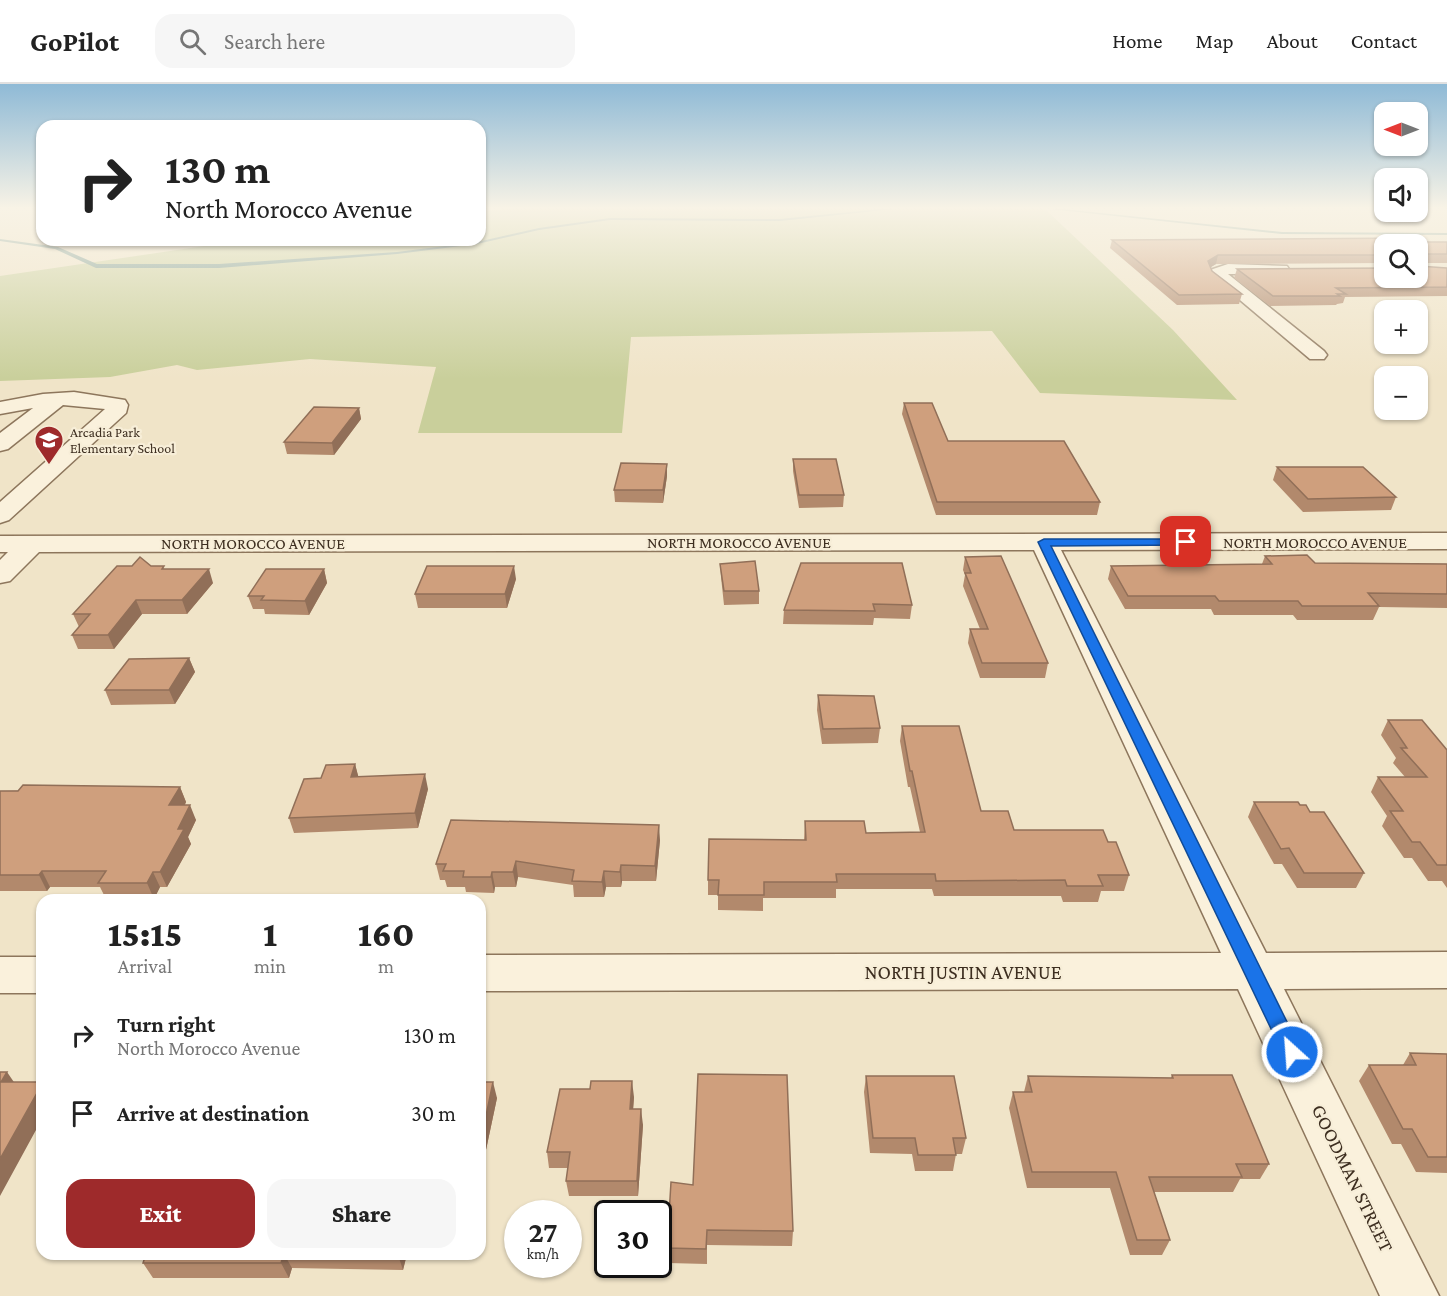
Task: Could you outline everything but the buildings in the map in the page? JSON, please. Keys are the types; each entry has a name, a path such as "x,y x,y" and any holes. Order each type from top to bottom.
{"street":[{"path":"1295,270 1216,271 1218,276 1317,356"},
{"path":"0,408 25,401 103,401 117,405 115,412 0,515"},
{"path":"0,444 55,401"},
{"name":"NORTH MOROCCO AVENUE","path":"0,544 1447,541"},
{"name":"GOODMAN STREET","path":"1044,542 1410,1296"},
{"path":"0,575 32,544"},
{"name":"NORTH JUSTIN AVENUE","path":"486,973 1447,970"},
{"path":"0,975 36,975"}],"green space":[{"path":"71,266 1105,266 1173,330 1237,400 1040,393 992,331 631,337 622,433 418,433 436,367 310,359 197,370 177,365 110,377 0,381 0,276"}],"waterway":[{"path":"95,266 225,266"}],"place":[{"name":"Arcadia Park Elementary School","path":"49,466"}],"route":[{"path":"1186,542 1044,542 1292,1052"}]}
